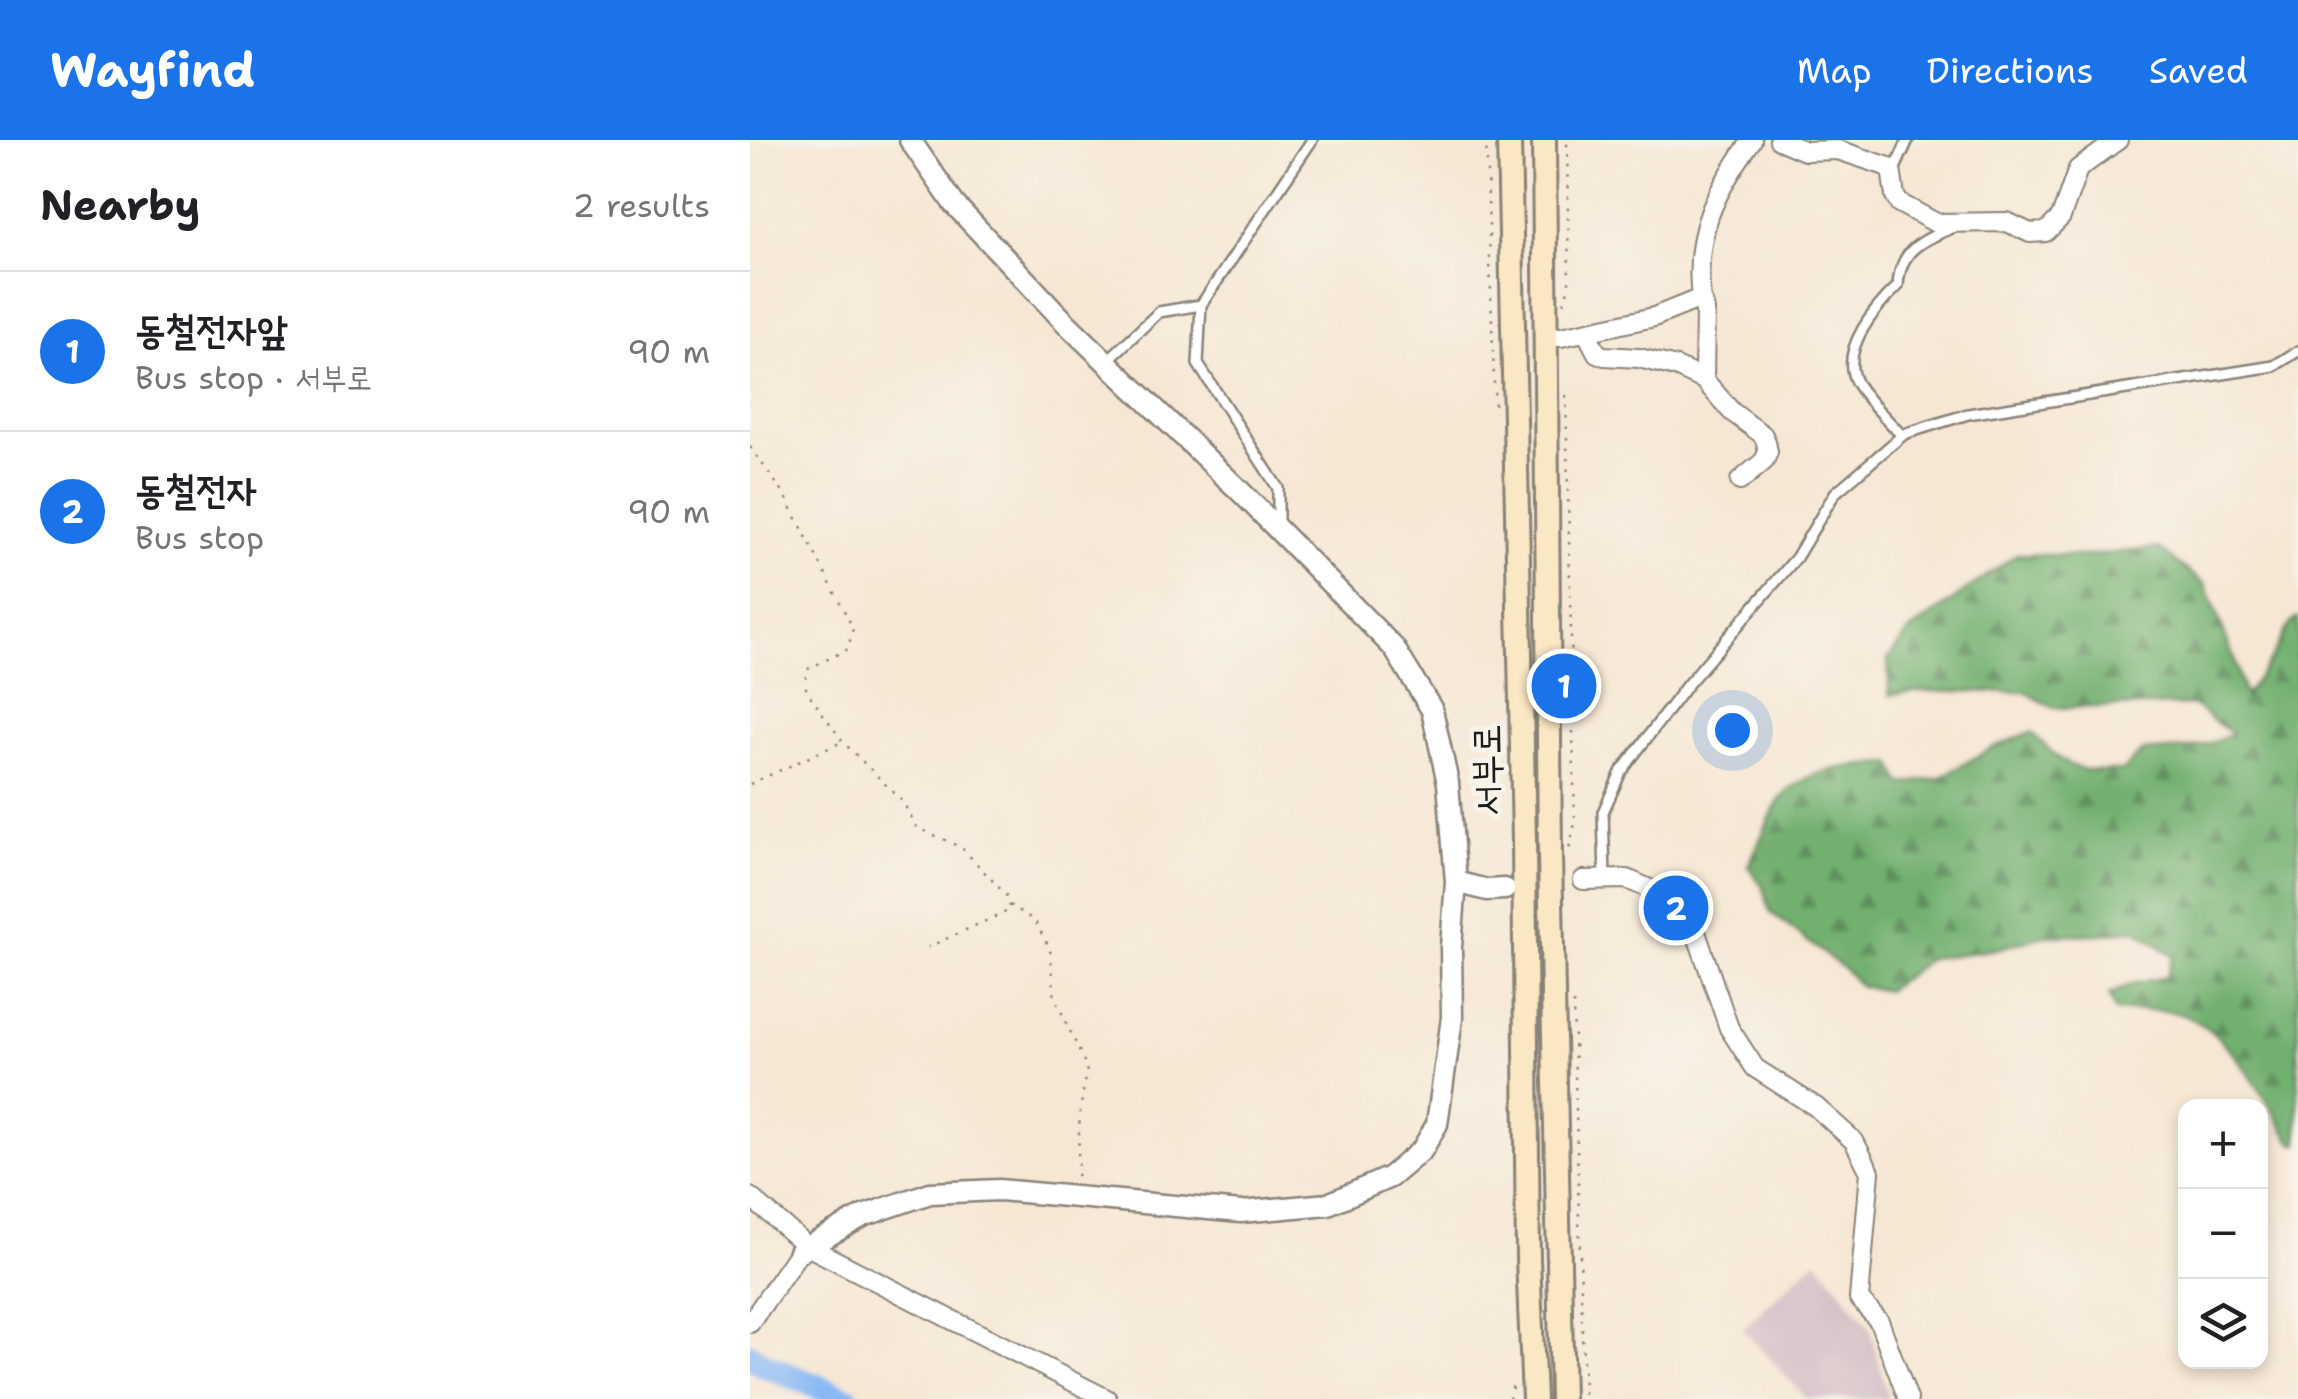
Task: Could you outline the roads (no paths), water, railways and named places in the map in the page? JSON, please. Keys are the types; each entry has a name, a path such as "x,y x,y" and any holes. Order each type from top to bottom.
{"main road":[{"name":"서부로","path":"1509,140 1524,841 1528,1259 1534,1399"},
{"name":"서부로","path":"1544,140 1554,337 1550,875 1562,1399"}],"street":[{"path":"750,1323 803,1249 862,1216 930,1193 999,1190 1241,1212 1328,1204 1390,1177 1422,1150 1437,1124 1452,1018 1456,882 1448,783 1432,710 1394,648 1065,322 954,204 910,140"},
{"path":"1704,380 1706,310 1700,298 1696,262 1722,181 1752,140"},
{"path":"1778,140 1805,152 1838,150 1886,166 1893,174 1899,203 1936,222 2007,222 2030,233 2046,232 2061,217 2078,169 2118,140"},
{"path":"1554,337 1654,318 1700,298"},
{"path":"1586,332 1597,353 1604,356 1639,358 1704,380 1732,412 1763,435 1768,452 1764,462 1740,481"},
{"path":"1583,880 1627,879 1678,902 1692,921 1729,1028 1755,1068 1816,1107 1854,1141 1870,1172 1859,1299 1879,1321 1908,1399"},
{"path":"1456,882 1488,890 1505,889"},
{"path":"750,1197 803,1249 1106,1399"}],"lane":[{"path":"1278,531 1278,488 1198,364 1201,305 1312,140"},
{"path":"1893,174 1908,140"},
{"path":"1902,436 1856,381 1855,348 1864,327 1898,286 1899,264 1910,250 1965,223"},
{"path":"1108,361 1159,312 1201,305"},
{"path":"1604,877 1603,812 1621,772 1688,685 1796,558 1836,493 1902,436 1968,414 2274,366 2298,351"}],"waterway":[{"path":"750,1355 762,1364 848,1399"}],"place":[{"name":"동철전자앞","path":"1564,686"},
{"name":"동철전자","path":"1676,908"}]}
